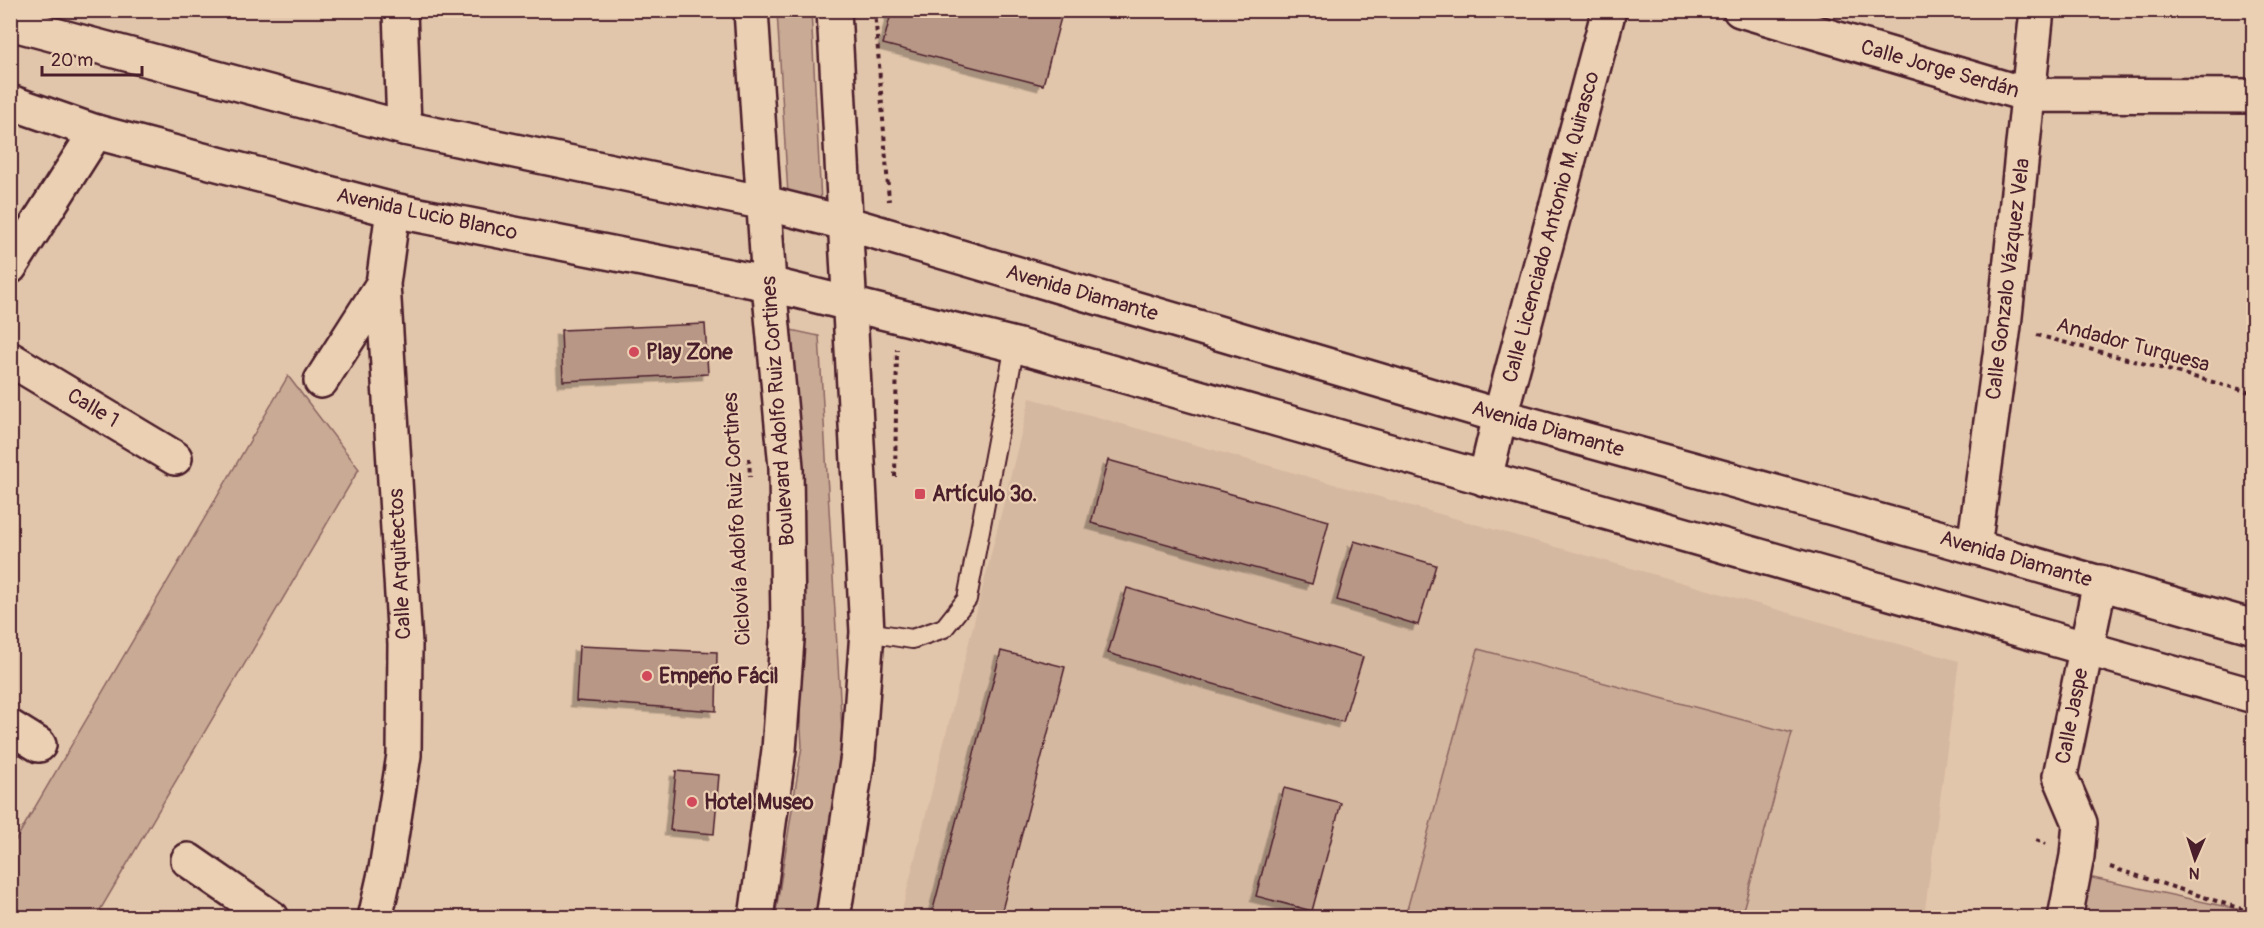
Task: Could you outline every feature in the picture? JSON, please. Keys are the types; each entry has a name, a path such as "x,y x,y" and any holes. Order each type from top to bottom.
{"main road":[{"path":"400,10 404,128"},
{"name":"Boulevard Adolfo Ruiz Cortines","path":"751,10 769,284 786,467 788,626 779,750 756,918"},
{"path":"833,918 858,755 867,632 834,10"},
{"name":"Calle Licenciado Antonio M. Quirasco","path":"1485,479 1609,10"},
{"name":"Calle Jorge Serdán","path":"1740,10 2028,95 2253,96"},
{"name":"Calle Gonzalo Vázquez Vela","path":"1974,547 2004,326 2037,10"},
{"path":"17,20 404,128 765,203 845,223"},
{"name":"Avenida Lucio Blanco","path":"10,102 96,132 393,210 769,284 849,304"},
{"path":"10,267 96,132"},
{"name":"Calle Arquitectos","path":"375,918 388,858 404,744 405,644 383,284 393,210"},
{"name":"Avenida Diamante","path":"845,223 1500,416 2100,582 2253,627"},
{"path":"321,381 383,284"},
{"path":"849,304 1015,345 2253,696"},
{"name":"Calle 1","path":"10,359 175,458"},
{"name":"Calle Jaspe","path":"2065,918 2077,856 2080,823 2060,776 2100,582"},
{"path":"10,727 39,745"},
{"path":"188,860 272,918"}],"lane":[{"path":"867,632 912,639 944,628 968,599 1015,345"}],"path":[{"name":"Andador Turquesa","path":"2004,326 2253,393"},
{"name":"Ciclovía Adolfo Ruiz Cortines","path":"748,454 750,477"},
{"path":"2036,840 2077,856 2253,913"},
{"path":"2236,918 2237,909"}],"shaded area":[{"path":"777,11 811,11 821,202 788,195"},
{"path":"777,327 819,336 843,750 817,917 775,918 802,746"},
{"path":"288,376 359,469 96,917 11,917 11,848"},
{"path":"1030,398 1959,661 1924,917 900,918"},
{"path":"1478,649 1792,733 1741,917 1405,917"},
{"path":"2088,877 2237,909 2236,917 2079,918"}],"building":[{"path":"892,10 1063,10 1043,85 883,44"},
{"name":"Play Zone","path":"705,324 708,374 563,381 561,330"},
{"path":"1108,460 1329,521 1312,584 1091,523"},
{"path":"1354,541 1436,565 1418,625 1337,600"},
{"path":"1127,588 1363,657 1343,722 1108,653"},
{"name":"Empeño Fácil","path":"579,646 717,652 716,711 576,701"},
{"path":"1001,651 1065,667 1000,918 934,918 931,917"},
{"path":"676,771 719,775 714,834 670,830"},
{"path":"1284,788 1341,803 1312,911 1256,896"}],"place":[{"name":"Play Zone","path":"634,352"},
{"name":"Artículo 3o.","path":"920,494"},
{"name":"Empeño Fácil","path":"647,676"},
{"name":"Hotel Museo","path":"692,802"}]}
